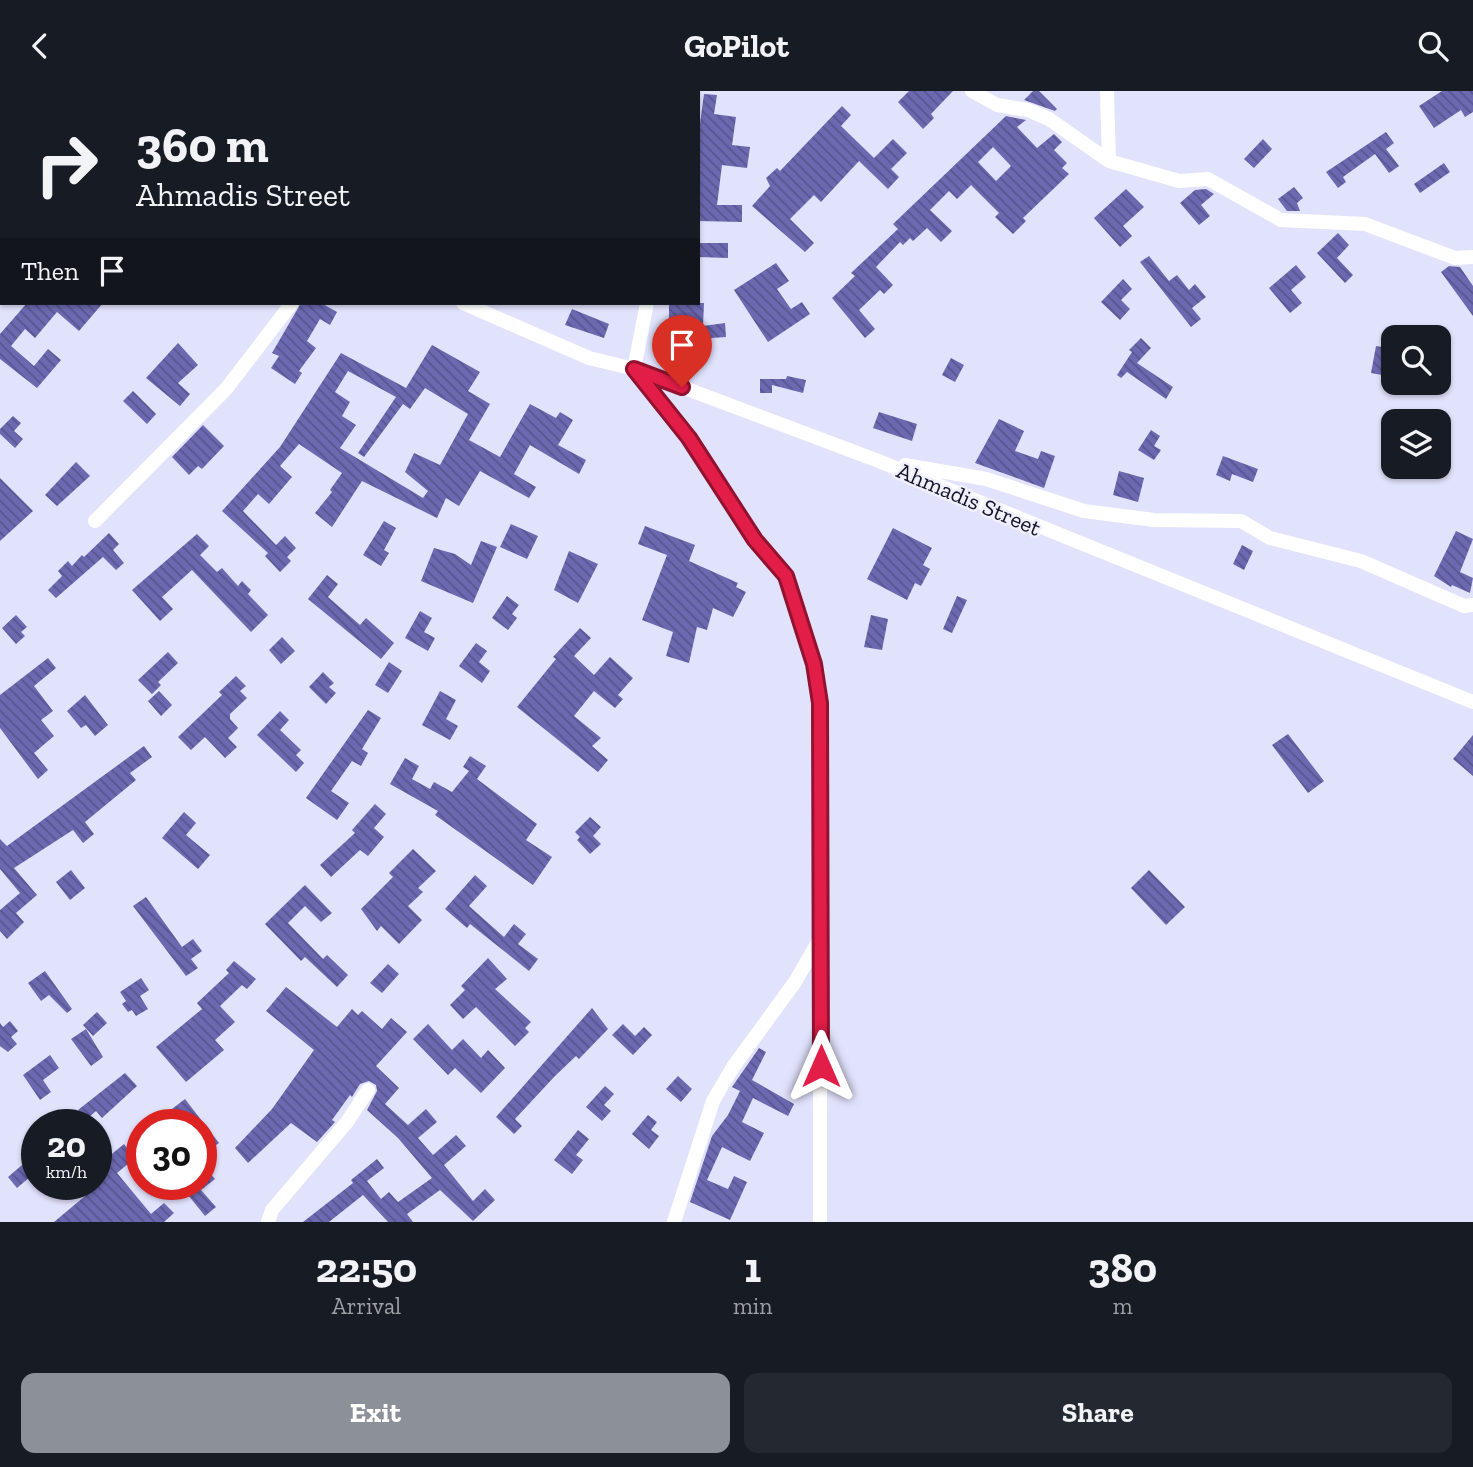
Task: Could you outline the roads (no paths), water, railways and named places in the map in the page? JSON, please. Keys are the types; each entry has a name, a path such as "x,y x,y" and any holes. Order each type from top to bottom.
{"street":[{"path":"972,91 997,105 1028,110 1049,119 1109,161 1179,181 1209,179 1281,221 1364,224 1455,258 1473,257"},
{"path":"1107,91 1109,161"},
{"path":"95,521 226,389 290,305"},
{"name":"Ahmadis Street","path":"468,305 589,358 634,369 876,460 1473,702"},
{"path":"647,305 634,369 689,438 755,540 786,576 814,664 820,703 820,1222"},
{"path":"876,460 986,479 1084,511 1154,520 1241,521 1270,538 1361,561 1464,606 1473,605"},
{"path":"674,1222 713,1101 733,1067 795,982 821,936"},
{"path":"268,1222 272,1210 347,1122 368,1090"}]}
